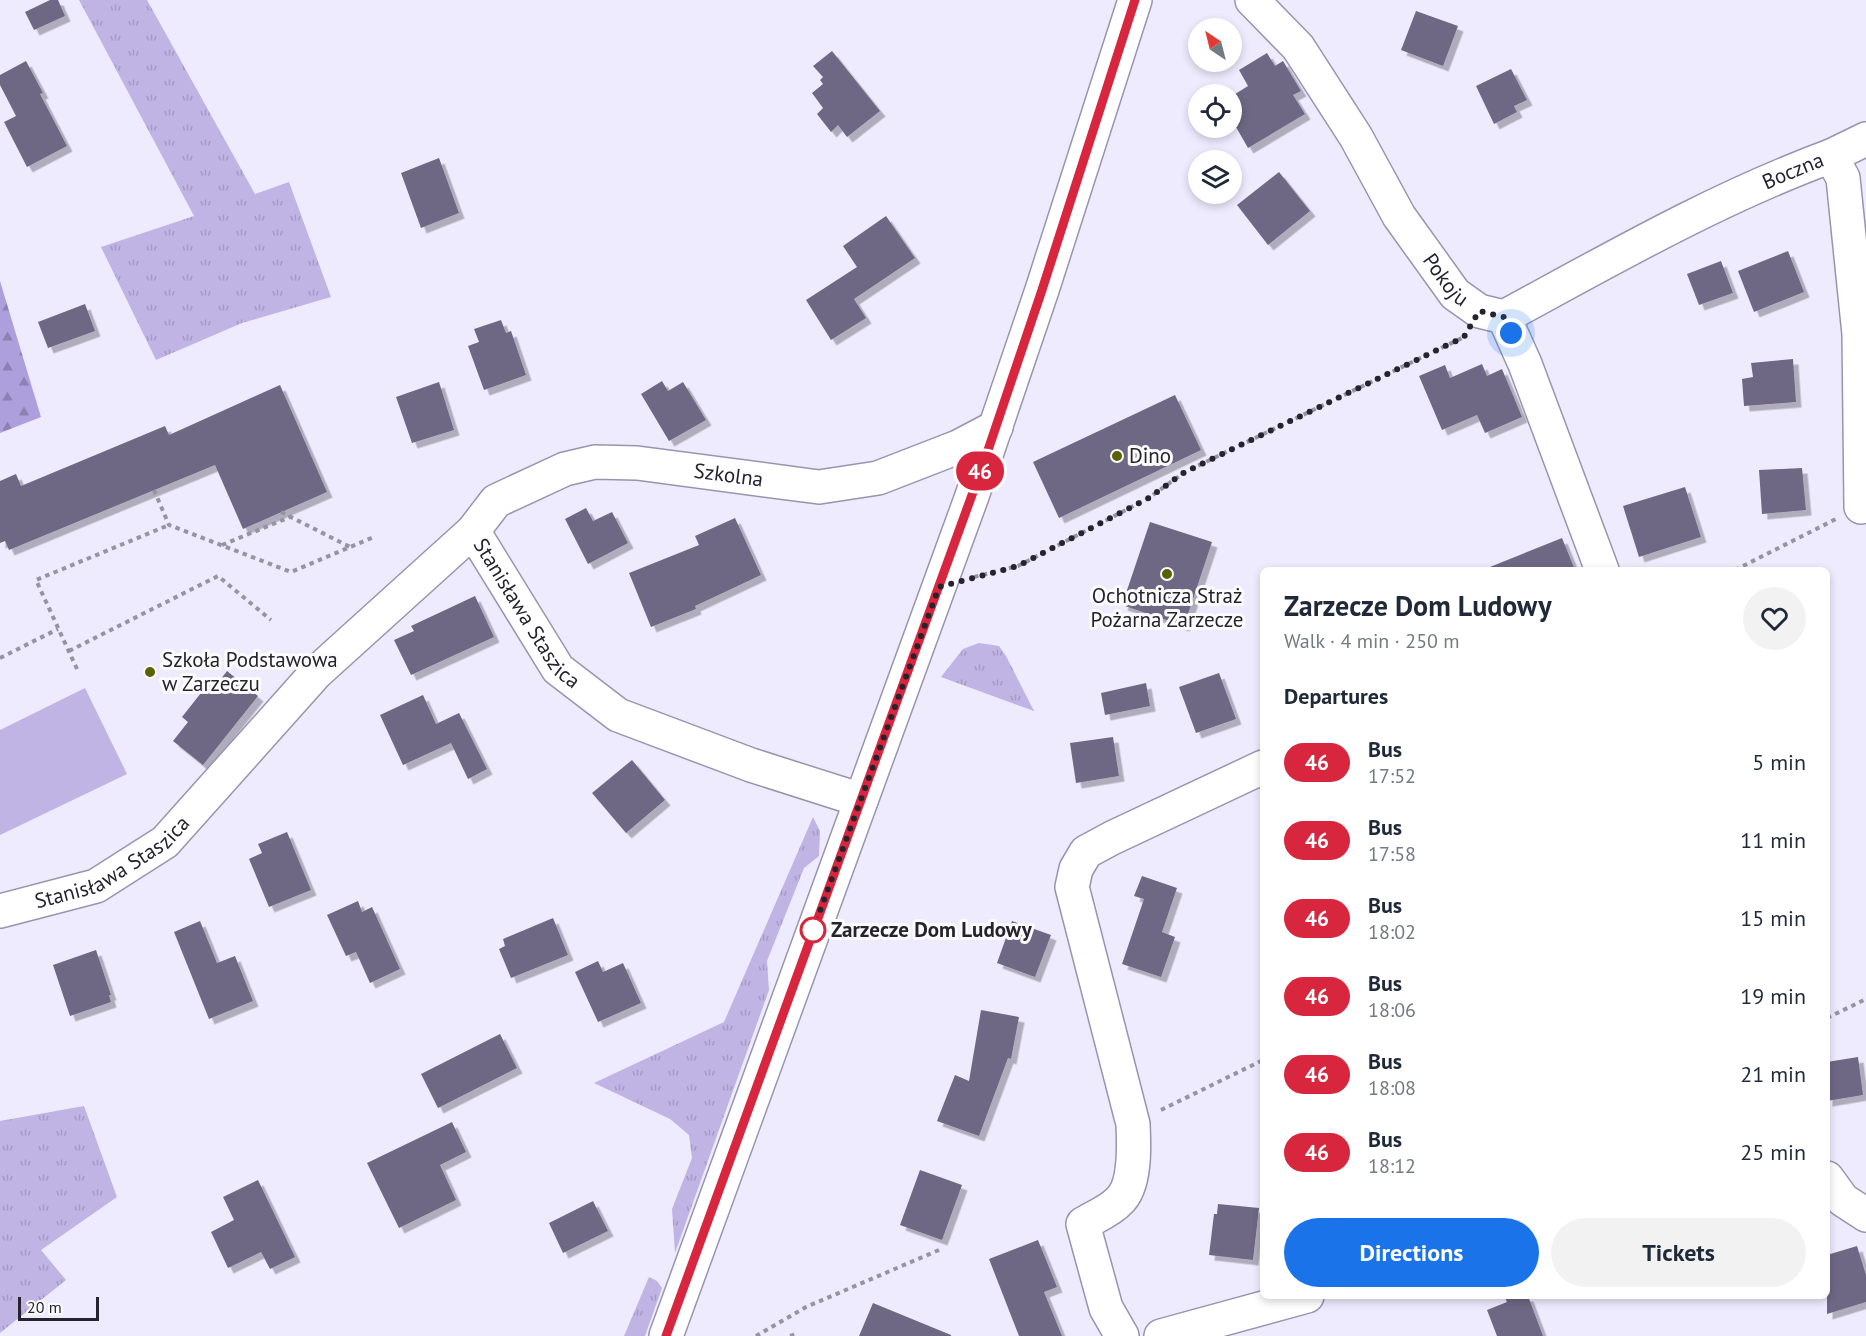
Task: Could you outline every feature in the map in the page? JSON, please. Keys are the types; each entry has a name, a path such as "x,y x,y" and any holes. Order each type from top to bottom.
{"street":[{"path":"666,1336 996,427 1135,0"},
{"name":"Pokoju","path":"1252,0 1298,47 1356,137 1399,216 1455,294 1492,314"},
{"path":"1831,156 1866,139"},
{"name":"Boczna","path":"1492,314 1780,174 1831,156 1843,178 1859,334 1861,507"},
{"path":"1492,314 1529,375 1601,567"},
{"name":"Szkolna","path":"473,531 496,501 565,469 595,462 637,463 819,487 878,478 958,447 996,427"},
{"name":"Stanisława Staszica","path":"0,911 96,886 165,842 316,673 473,531 558,669 618,715 751,765 861,800"},
{"path":"1122,1336 1106,1308 1083,1224 1119,1202 1127,1190 1134,1153 1133,1124 1072,887 1076,869 1086,852 1260,768"},
{"path":"1161,1336 1296,1299"}],"path":[{"path":"939,587 1018,566 1147,499 1185,472 1464,337 1492,314"},
{"path":"154,490 169,525"},
{"path":"1741,567 1861,507"},
{"path":"281,512 350,547"},
{"path":"222,545 290,517"},
{"path":"76,669 36,580 169,525 291,572 374,537"},
{"path":"69,651 218,576 271,620"},
{"path":"0,658 58,629"},
{"path":"1830,1017 1866,999"},
{"path":"1133,1124 1260,1061"},
{"path":"756,1336 806,1307 939,1250"},
{"path":"790,1336 797,1334"}],"green space":[{"path":"79,0 147,0 255,194 289,182 331,297 242,323 156,360 101,247 194,216"},
{"path":"0,281 41,417 0,433"},
{"path":"979,643 999,646 1034,711 941,677 963,649"},
{"path":"85,688 127,774 0,835 0,730"},
{"path":"813,817 820,831 819,856 804,868 767,961 769,990 675,1253 672,1209 692,1158 689,1135 670,1119 594,1083 724,1022"},
{"path":"84,1106 117,1197 41,1250 66,1280 0,1333 0,1121"},
{"path":"649,1277 657,1281 662,1288 645,1336 624,1336"}],"building":[{"path":"50,0 58,0 65,16 34,30 25,12"},
{"path":"1416,11 1458,26 1443,66 1401,50"},
{"path":"832,51 880,111 847,137 838,125 831,132 817,114 823,108 812,93 823,84 820,80 823,77 813,66"},
{"path":"1267,53 1275,66 1283,61 1301,91 1293,95 1305,114 1248,148 1242,138 1242,90 1248,86 1240,72 1242,68"},
{"path":"26,61 67,146 27,167 4,122 16,116 0,85 0,75"},
{"path":"1511,69 1527,100 1514,106 1517,112 1494,124 1476,86"},
{"path":"439,158 459,213 421,228 401,173"},
{"path":"1279,172 1310,211 1268,245 1237,205 1242,204 1242,201"},
{"path":"886,216 915,258 854,299 866,318 831,340 806,300 857,267 843,246"},
{"path":"1788,251 1804,292 1754,312 1738,271"},
{"path":"1721,261 1733,293 1699,305 1687,274"},
{"path":"85,304 95,331 48,348 38,322"},
{"path":"501,320 506,333 511,331 526,375 484,390 468,346 479,342 474,329"},
{"path":"1793,359 1796,402 1744,406 1742,379 1753,377 1751,363"},
{"path":"1482,364 1487,376 1502,369 1522,417 1485,433 1477,415 1442,430 1419,376 1445,365 1450,378"},
{"path":"662,381 668,391 683,382 706,420 669,441 641,394"},
{"path":"439,382 454,430 412,443 396,397"},
{"path":"280,385 327,492 243,529 215,465 9,550 5,541 0,543 0,481 16,474 21,486 165,426 169,435"},
{"name":"Dino","path":"1175,395 1201,450 1059,518 1033,462"},
{"path":"1802,468 1806,510 1762,514 1759,470"},
{"path":"1685,487 1701,537 1639,557 1623,506"},
{"path":"586,508 593,521 612,512 628,543 588,564 565,519"},
{"path":"735,518 761,575 695,606 696,609 651,627 629,573 699,545 695,536"},
{"name":"Ochotnicza Straż Pożarna Zarzecze","path":"1150,522 1212,542 1184,626 1122,605"},
{"path":"1562,538 1574,567 1490,567"},
{"path":"475,596 494,637 411,675 394,640 414,631 411,626"},
{"path":"227,671 258,696 203,765 173,741 188,722 182,717 208,684 214,688"},
{"path":"1219,673 1236,719 1196,733 1179,687"},
{"path":"1146,683 1150,706 1105,715 1101,693"},
{"path":"423,695 436,724 459,713 487,769 468,779 451,743 403,765 380,715"},
{"path":"1113,737 1119,776 1076,783 1070,743"},
{"path":"632,760 665,800 626,833 592,793"},
{"path":"287,832 311,890 269,907 249,859 262,853 258,844"},
{"path":"1142,876 1177,888 1162,932 1175,937 1161,977 1122,964 1144,899 1134,896"},
{"path":"358,901 362,912 372,907 400,969 370,983 356,952 346,956 327,915"},
{"path":"553,918 568,955 511,978 499,949 505,946 503,939"},
{"path":"200,921 217,963 235,956 253,1001 209,1019 174,932"},
{"path":"1012,921 1051,935 1035,977 997,963"},
{"path":"96,950 111,995 109,995 111,1002 70,1016 53,965"},
{"path":"598,961 603,972 623,963 641,1003 598,1022 575,972"},
{"path":"981,1010 1019,1017 1011,1059 1008,1058 979,1136 937,1121 955,1075 969,1081"},
{"path":"500,1034 517,1068 438,1108 421,1074"},
{"path":"1858,1057 1863,1095 1830,1100 1830,1062"},
{"path":"452,1122 466,1152 440,1165 456,1200 399,1228 367,1163"},
{"path":"920,1170 962,1185 942,1240 900,1225"},
{"path":"258,1180 295,1257 270,1269 261,1252 228,1268 211,1232 234,1220 223,1197"},
{"path":"593,1201 608,1231 563,1253 549,1223"},
{"path":"1218,1204 1259,1208 1253,1260 1209,1255 1214,1214 1217,1214"},
{"path":"1038,1240 1057,1287 1044,1292 1062,1336 1019,1336 989,1259"},
{"path":"1857,1246 1866,1275 1866,1302 1827,1314 1827,1299 1830,1299 1830,1254"},
{"path":"1506,1299 1529,1299 1543,1336 1497,1336 1487,1310 1507,1302"},
{"path":"873,1303 951,1335 951,1336 859,1336"}],"bus line":[{"name":"46","path":"666,1336 984,462 1135,0"}],"place":[{"name":"Dino","path":"1117,456"},
{"name":"Ochotnicza Straż Pożarna Zarzecze","path":"1167,574"},
{"name":"Szkoła Podstawowa w Zarzeczu","path":"150,672"},
{"name":"Zarzecze Dom Ludowy","path":"813,930"}],"route":[{"path":"813,930 939,587 1018,566 1147,499 1185,472 1464,337 1479,311 1504,317 1511,333"}]}
